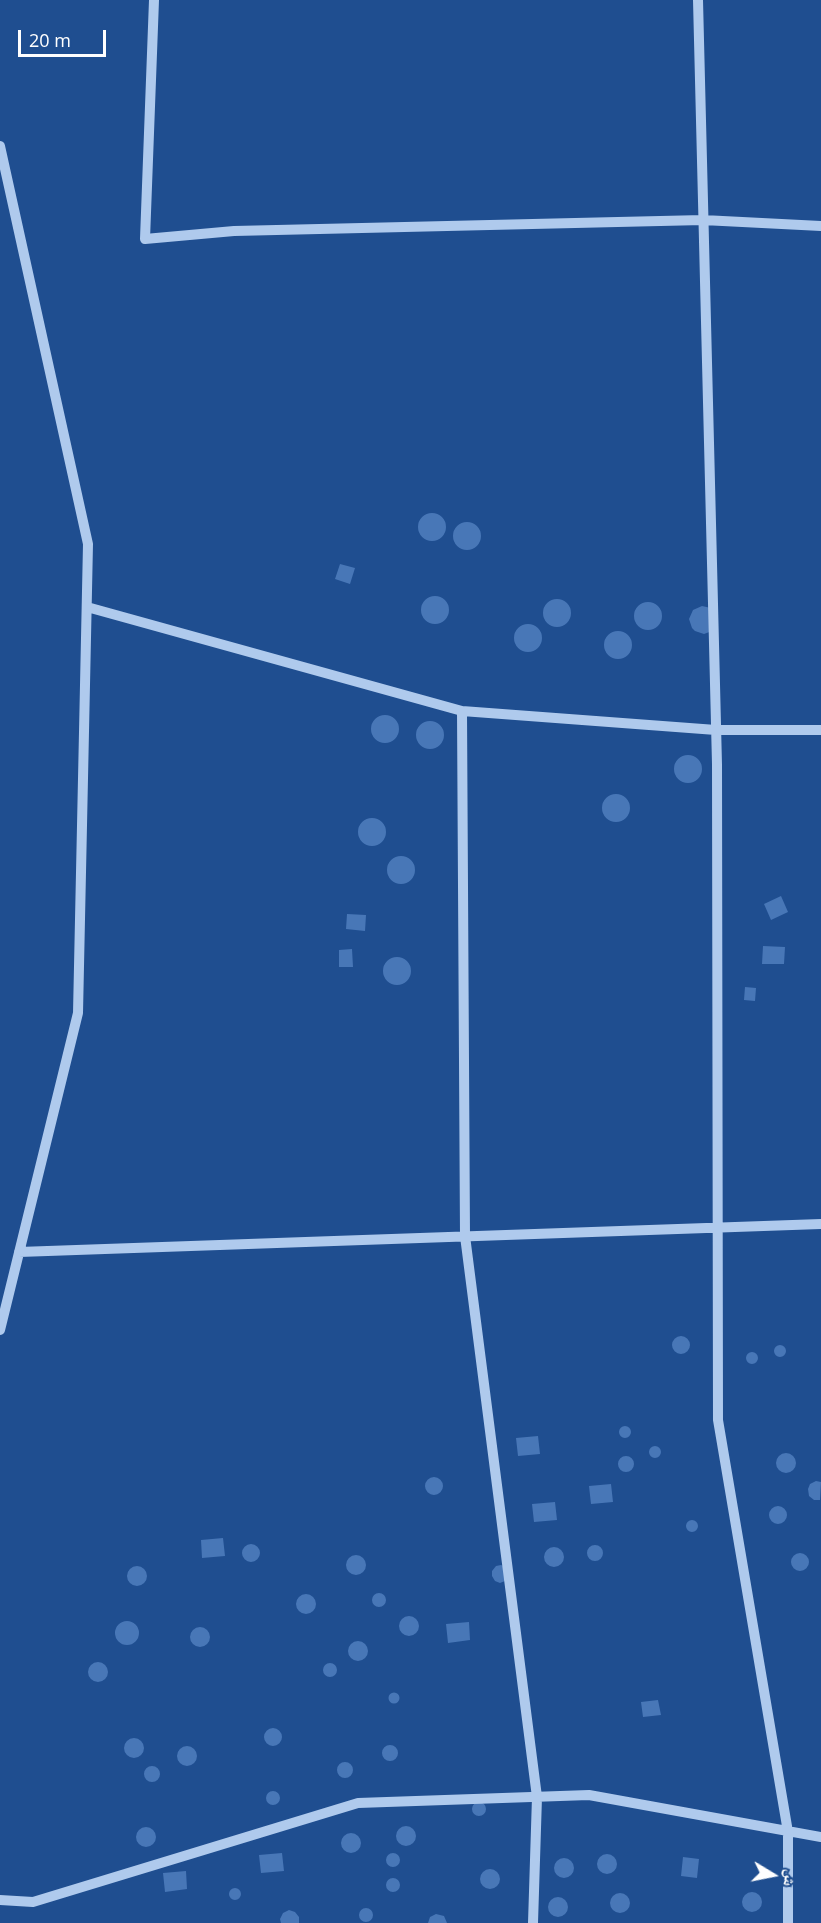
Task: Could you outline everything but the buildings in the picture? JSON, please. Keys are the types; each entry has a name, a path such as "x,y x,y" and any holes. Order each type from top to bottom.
{"street":[{"path":"154,0 145,239 234,231 703,220 821,226"},
{"path":"698,0 716,730 718,1420 788,1832 788,1923"},
{"path":"0,146 88,544 78,1013 0,1330"},
{"path":"87,607 462,711 716,730 821,730"},
{"path":"462,711 465,1236 537,1797 533,1923"},
{"path":"19,1252 821,1224"},
{"path":"0,1900 33,1902 358,1803 589,1795 821,1838"}]}
